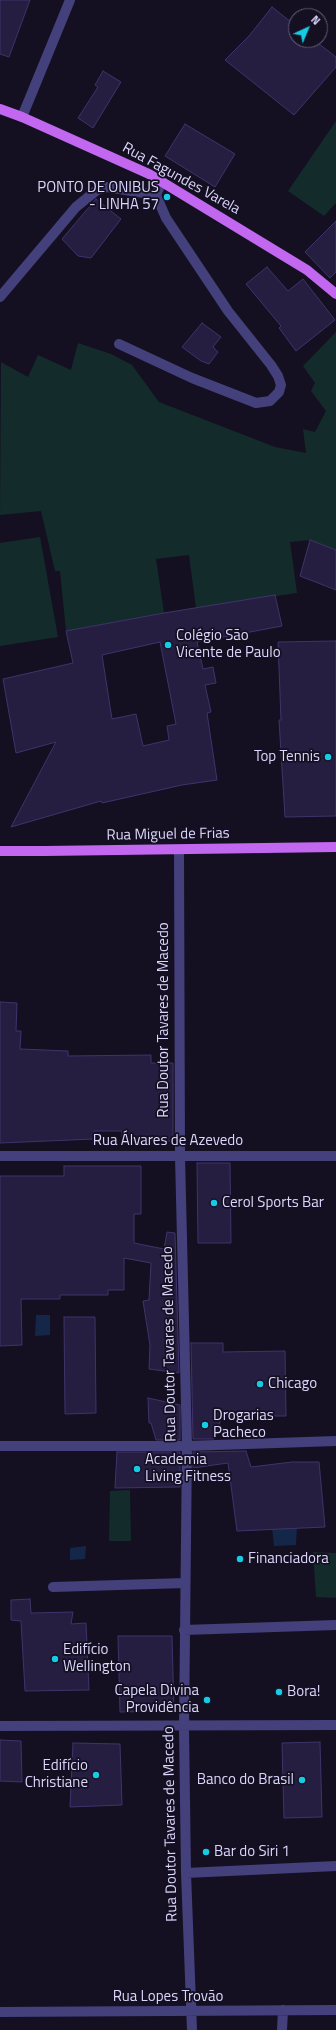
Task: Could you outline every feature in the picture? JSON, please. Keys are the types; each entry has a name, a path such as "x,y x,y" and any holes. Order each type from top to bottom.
{"main road":[{"name":"Rua Fagundes Varela","path":"0,109 22,117 137,169 162,182 307,270 336,294"},
{"name":"Rua Miguel de Frias","path":"0,850 179,850 336,847"}],"street":[{"path":"22,117 70,0"},
{"path":"156,195 162,182"},
{"path":"0,297 76,207 97,190 107,188 156,195"},
{"path":"119,344 192,378 256,403 270,401 279,392 281,385 278,376 271,365 228,311 176,235 156,195"},
{"name":"Rua Doutor Tavares de Macedo","path":"179,850 180,1156 187,1446 184,1727 186,1872 192,2030"},
{"name":"Rua Álvares de Azevedo","path":"0,1156 336,1156"},
{"path":"0,1446 187,1446 336,1441"},
{"path":"54,1587 185,1583"},
{"path":"184,1630 336,1625"},
{"path":"0,1726 184,1727 336,1725"},
{"path":"186,1872 336,1866"},
{"path":"282,2030 283,2010"},
{"name":"Rua Lopes Trovão","path":"0,2012 336,2010"}],"green space":[{"path":"336,121 336,203 324,216 288,191"},
{"path":"336,332 336,550 310,540 290,542 297,593 196,608 189,555 156,559 164,613 66,631 60,571 55,571 41,511 0,515 1,362 28,377 38,355 71,370 78,343 111,354 132,365 159,402 275,447 306,453 303,429 315,432 326,411 311,391 315,383 303,366"},
{"path":"40,537 58,637 0,646 0,543"},
{"path":"130,1490 131,1541 109,1541 110,1491"},
{"path":"313,1552 336,1553 336,1598 316,1597"}],"water":[{"path":"36,1315 50,1315 50,1335 35,1336"},
{"path":"297,1525 296,1545 274,1546 272,1527"},
{"path":"86,1546 85,1559 70,1560 70,1548"}],"building":[{"path":"0,0 30,0 9,57 0,54"},
{"path":"272,7 288,20 288,48 324,48 336,57 336,67 294,115 225,60 249,36"},
{"path":"103,71 121,82 93,128 78,118 98,87 95,85"},
{"path":"185,124 235,154 215,187 165,156"},
{"path":"96,199 121,219 91,258 78,256 62,239"},
{"path":"336,221 336,272 330,278 305,252"},
{"path":"267,267 288,291 303,279 335,320 296,351 279,328 281,326 246,284"},
{"path":"202,323 221,337 213,347 218,352 209,364 201,361 182,347"},
{"path":"310,540 336,550 336,590 300,576"},
{"path":"275,595 282,626 197,642 203,669 213,667 216,683 205,685 211,712 207,713 217,780 182,785 102,803 101,801 11,827 56,742 16,753 3,679 73,663 66,631","holes":["160,642 176,724 167,726 169,740 143,746 136,714 112,719 102,655"]},
{"path":"336,641 336,816 285,817 279,720 281,720 278,642"},
{"path":"0,1002 17,1003 16,1031 21,1031 20,1049 68,1051 68,1056 151,1055 151,1063 173,1063 173,1141 122,1141 122,1131 94,1131 94,1139 0,1143"},
{"name":"Cerol Sports Bar","path":"197,1163 230,1163 231,1243 198,1243"},
{"path":"64,1166 141,1166 141,1214 134,1214 134,1243 164,1249 167,1232 175,1233 179,1373 149,1369 150,1345 143,1301 149,1300 151,1263 124,1258 124,1290 108,1290 108,1295 60,1295 60,1299 21,1299 22,1345 0,1346 0,1176 64,1176"},
{"path":"64,1317 95,1317 96,1413 65,1414"},
{"path":"191,1343 223,1343 223,1352 285,1351 286,1416 222,1416 214,1439 193,1439"},
{"path":"148,1398 180,1405 180,1440 156,1440 151,1423 149,1423"},
{"path":"246,1451 251,1467 292,1462 319,1462 325,1527 237,1531 228,1463 193,1468 193,1452"},
{"name":"Academia Living Fitness","path":"117,1452 180,1452 180,1487 115,1488"},
{"name":"Edifício Wellington","path":"30,1599 31,1613 73,1612 71,1624 86,1623 89,1690 25,1691 21,1621 11,1620 11,1600"},
{"path":"118,1636 172,1636 174,1711 120,1712"},
{"path":"0,1740 21,1741 22,1782 0,1781"},
{"name":"Banco do Brasil","path":"320,1742 322,1817 284,1818 282,1743"},
{"name":"Edifício Christiane","path":"73,1743 120,1744 122,1805 70,1807"}],"place":[{"name":"PONTO DE ONIBUS - LINHA 57","path":"167,197"},
{"name":"Colégio São Vicente de Paulo","path":"168,645"},
{"name":"Top Tennis","path":"328,757"},
{"name":"Cerol Sports Bar","path":"214,1203"},
{"name":"Chicago","path":"260,1384"},
{"name":"Drogarias Pacheco","path":"205,1425"},
{"name":"Academia Living Fitness","path":"137,1469"},
{"name":"Financiadora","path":"240,1559"},
{"name":"Edifício Wellington","path":"55,1659"},
{"name":"Bora!","path":"279,1692"},
{"name":"Capela Divina Providência","path":"207,1700"},
{"name":"Edifício Christiane","path":"96,1775"},
{"name":"Banco do Brasil","path":"302,1780"},
{"name":"Bar do Siri 1","path":"206,1852"}]}
